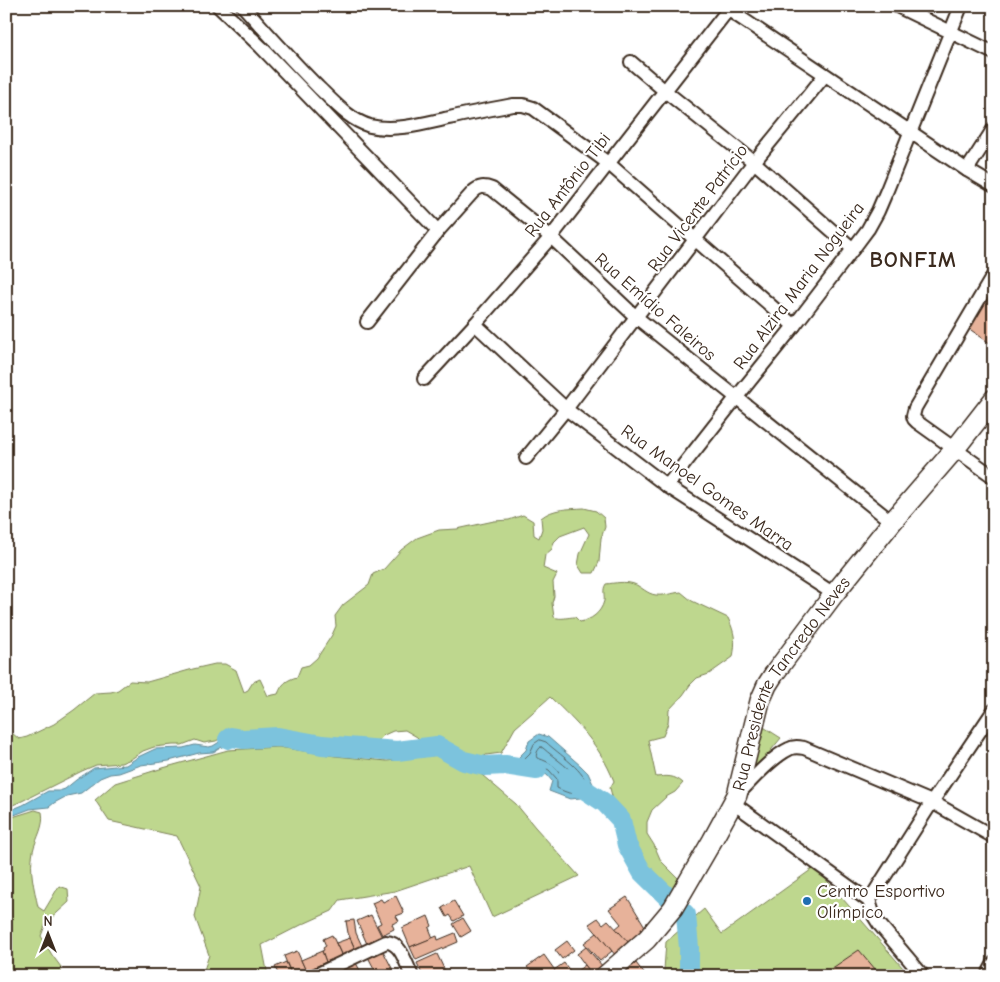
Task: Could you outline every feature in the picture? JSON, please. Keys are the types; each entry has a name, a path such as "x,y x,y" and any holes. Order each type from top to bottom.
{"main road":[{"name":"Rua Presidente Tancredo Neves","path":"604,976 633,952 658,927 688,884 735,799 763,692 774,674 834,594 892,522 955,449 994,399"}],"street":[{"path":"218,6 261,47 438,231 367,322"},
{"path":"243,6 301,70 341,109 369,125 382,127 423,123 513,104 533,108 608,163 794,326"},
{"path":"897,6 994,53"},
{"name":"Rua Alzira Maria Nogueira","path":"667,486 868,229 878,211 911,132 961,6"},
{"path":"730,8 825,75 994,186"},
{"name":"Rua Antônio Tibi","path":"424,379 550,238 730,8"},
{"path":"631,62 754,162 854,249"},
{"name":"Rua Vicente Patrício","path":"526,458 566,409 754,162 825,75"},
{"path":"967,170 994,128"},
{"name":"Rua Emídio Faleiros","path":"438,231 476,188 483,187 492,190 550,238 636,317 892,522"},
{"path":"994,274 913,412 914,419 994,476"},
{"name":"Rua Manoel Gomes Marra","path":"475,324 566,409 667,486 834,594"},
{"path":"869,901 994,710"},
{"path":"923,976 879,924 869,901 735,799 779,755 796,747 804,748 932,802 994,837"},
{"path":"314,976 386,942 391,942 397,946 412,976"},
{"path":"987,976 994,963"}],"green space":[{"path":"584,508 596,511 604,518 605,527 601,538 599,562 594,573 583,573 578,565 580,554 589,534 584,527 560,536 554,542 552,549 545,555 543,568 557,574 553,582 554,596 552,603 554,617 575,617 580,622 588,620 603,605 606,584 620,582 634,584 656,595 681,592 692,601 728,618 733,633 735,642 733,657 709,674 697,678 669,710 668,723 663,736 648,740 656,777 673,777 683,783 675,792 666,797 652,810 647,822 647,834 661,861 679,879 671,891 668,891 658,881 642,860 631,840 623,815 614,804 610,788 614,781 602,756 587,735 550,697 515,728 501,753 486,755 481,759 455,749 448,743 437,739 431,742 422,742 405,730 393,731 384,735 379,740 367,743 321,739 277,730 266,731 257,735 229,735 216,741 204,743 195,740 182,745 154,747 121,763 96,765 6,808 6,735 12,733 19,739 27,737 54,724 95,693 118,690 130,681 147,682 215,664 225,664 236,670 244,692 248,690 253,682 260,679 268,696 278,694 285,683 297,677 301,667 309,665 317,658 332,635 336,626 335,616 343,605 369,585 373,574 384,569 401,550 417,538 439,530 457,529 494,521 509,520 523,515 533,521 534,535 539,538 542,529 541,518 551,512"},
{"path":"762,726 781,738 749,777"},
{"path":"278,747 335,756 387,761 438,755 482,775 516,804 579,876 492,917 469,866 395,891 340,900 332,911 262,945 268,976 202,976 209,955 195,917 201,886 177,836 109,821 95,800 115,783 163,768 228,750"},
{"path":"35,810 42,812 43,817 33,851 32,865 32,879 38,907 44,911 59,886 68,889 69,902 46,923 41,936 61,967 60,976 6,976 6,819"},
{"name":"Centro Esportivo Olímpico","path":"815,867 910,976 666,976 664,970 666,942 704,909 722,934"}],"water":[{"path":"539,734 548,737 588,773 593,784 592,790 580,798 570,799 549,791 552,781 547,775 538,770 524,771 510,766 526,750 529,741"},
{"path":"229,736 257,739 232,741 213,752 199,753 169,761 141,765 119,773 110,774 100,778 81,793 67,796 49,807 30,809 6,818 6,812 48,791 65,789 94,768 126,765 155,749 183,748 195,745 209,747"}],"building":[{"path":"989,298 994,302 994,346 968,328"},
{"path":"396,896 404,913 396,916 399,921 392,924 394,929 382,935 377,925 381,923 372,903 381,899 383,902"},
{"path":"627,897 646,928 631,945 615,929 621,924 609,909"},
{"path":"454,901 463,916 454,921 450,915 447,917 442,908"},
{"path":"371,915 382,937 367,944 357,921"},
{"path":"428,916 432,926 429,928 433,938 410,947 402,928"},
{"path":"463,918 471,931 461,937 453,924"},
{"path":"598,918 603,924 608,920 631,945 617,957 589,924"},
{"path":"354,920 356,933 362,946 355,949 348,933 346,921"},
{"path":"455,933 458,942 416,960 410,947 437,936 438,940"},
{"path":"597,933 612,951 600,961 584,943"},
{"path":"332,935 342,956 326,962 322,951 326,946 323,939"},
{"path":"350,938 355,949 342,956 336,943"},
{"path":"567,941 574,950 562,959 555,950"},
{"path":"586,947 604,968 594,976 577,954"},
{"path":"859,950 881,976 835,976 831,969"},
{"path":"297,951 306,971 292,976 284,956"},
{"path":"322,951 326,962 306,971 301,960"},
{"path":"383,951 393,970 378,976 368,957"},
{"path":"437,954 445,971 434,976 423,976 417,963"},
{"path":"544,955 559,976 534,976 527,967"},
{"path":"286,962 292,976 279,976 275,967"},
{"path":"356,963 363,976 346,976 342,969"},
{"path":"564,963 574,976 559,976 554,970"},
{"path":"636,963 646,976 631,976 627,970"},
{"path":"585,965 593,976 575,976 573,974"},
{"path":"493,968 501,976 474,976 483,972"}],"waterway":[{"path":"228,739 231,737 243,739 278,737 322,745 397,751 437,746 464,761 485,766 505,765 537,770"},
{"path":"567,778 605,803 621,820 627,845 642,872 686,915 689,976"}],"place":[{"name":"Centro Esportivo Olímpico","path":"807,901"}],"district":[{"name":"BONFIM","path":"913,260"}]}
